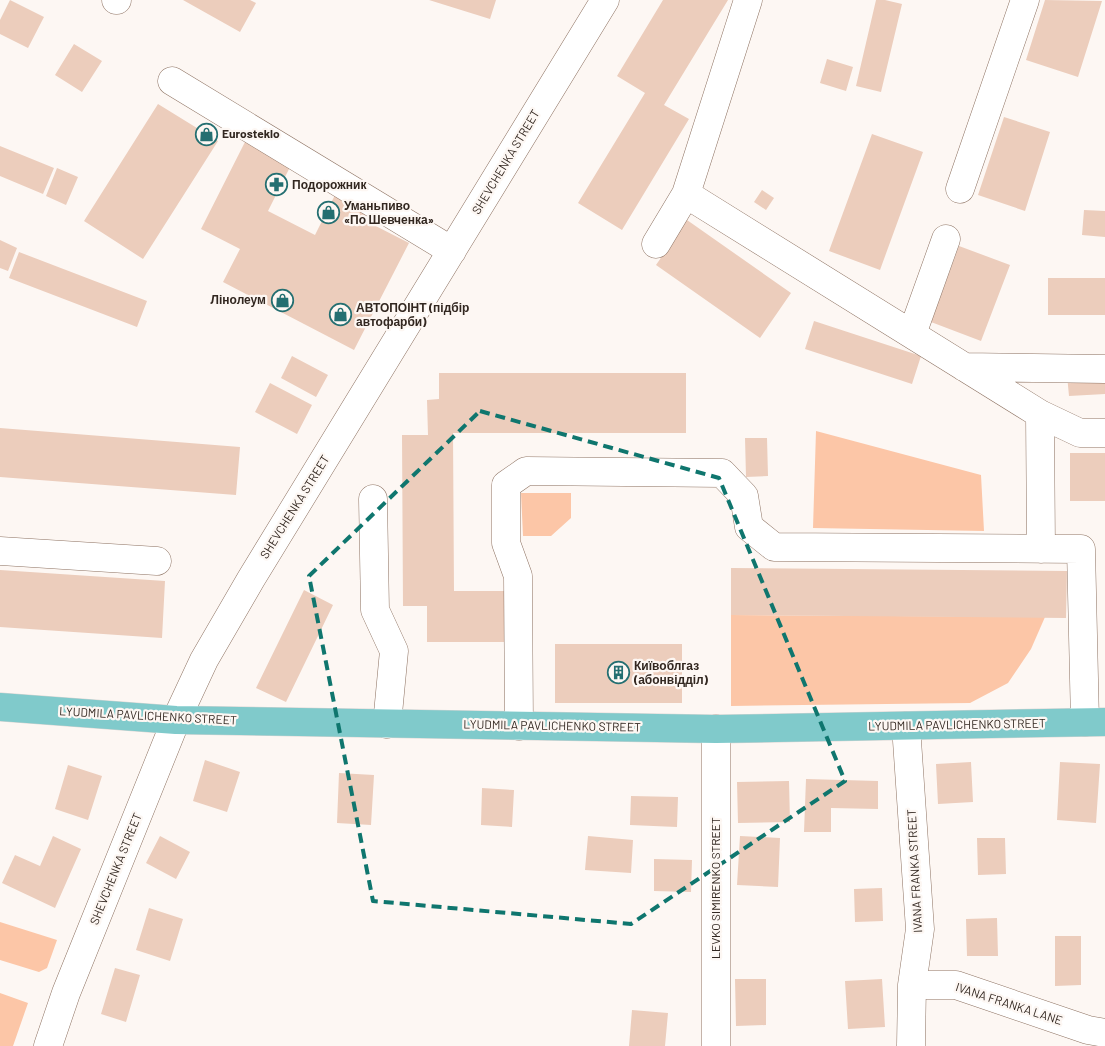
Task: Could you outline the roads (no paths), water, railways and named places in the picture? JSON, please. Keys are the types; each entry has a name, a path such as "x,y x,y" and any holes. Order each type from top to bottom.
{"main road":[{"name":"LYUDMILA PAVLICHENKO STREET","path":"0,707 176,720 716,729 1095,722"}],"street":[{"name":"SHEVCHENKA STREET","path":"48,1046 66,993 176,720 204,660 250,579 605,0"},
{"path":"656,244 686,194 748,0"},
{"path":"960,189 1024,0"},
{"path":"172,81 452,251"},
{"path":"686,194 1040,414 1080,433 1105,433"},
{"path":"912,334 946,238"},
{"path":"964,367 1105,370"},
{"path":"1040,414 1041,549"},
{"path":"519,726 518,576 506,544 506,485 526,471 722,473 744,496 749,527 774,547 1081,549 1095,722"},
{"path":"373,500 375,610 394,651 387,724"},
{"path":"0,551 157,561"},
{"name":"IVANA FRANKA STREET","path":"906,726 920,929 912,985 910,1046"},
{"name":"LEVKO SIMIRENKO STREET","path":"716,729 716,1046"},
{"name":"IVANA FRANKA LANE","path":"912,985 956,985 1088,1030 1105,1033"}],"place":[{"name":"Eurosteklo","path":"206,134"},
{"name":"Подорожник","path":"276,185"},
{"name":"Уманьпиво «По Шевченка»","path":"328,213"},
{"name":"Лінолеум","path":"282,300"},
{"name":"АВТОПОІНТ (підбір автофарби)","path":"340,315"},
{"name":"Київоблгаз (абонвідділ)","path":"618,673"}]}
